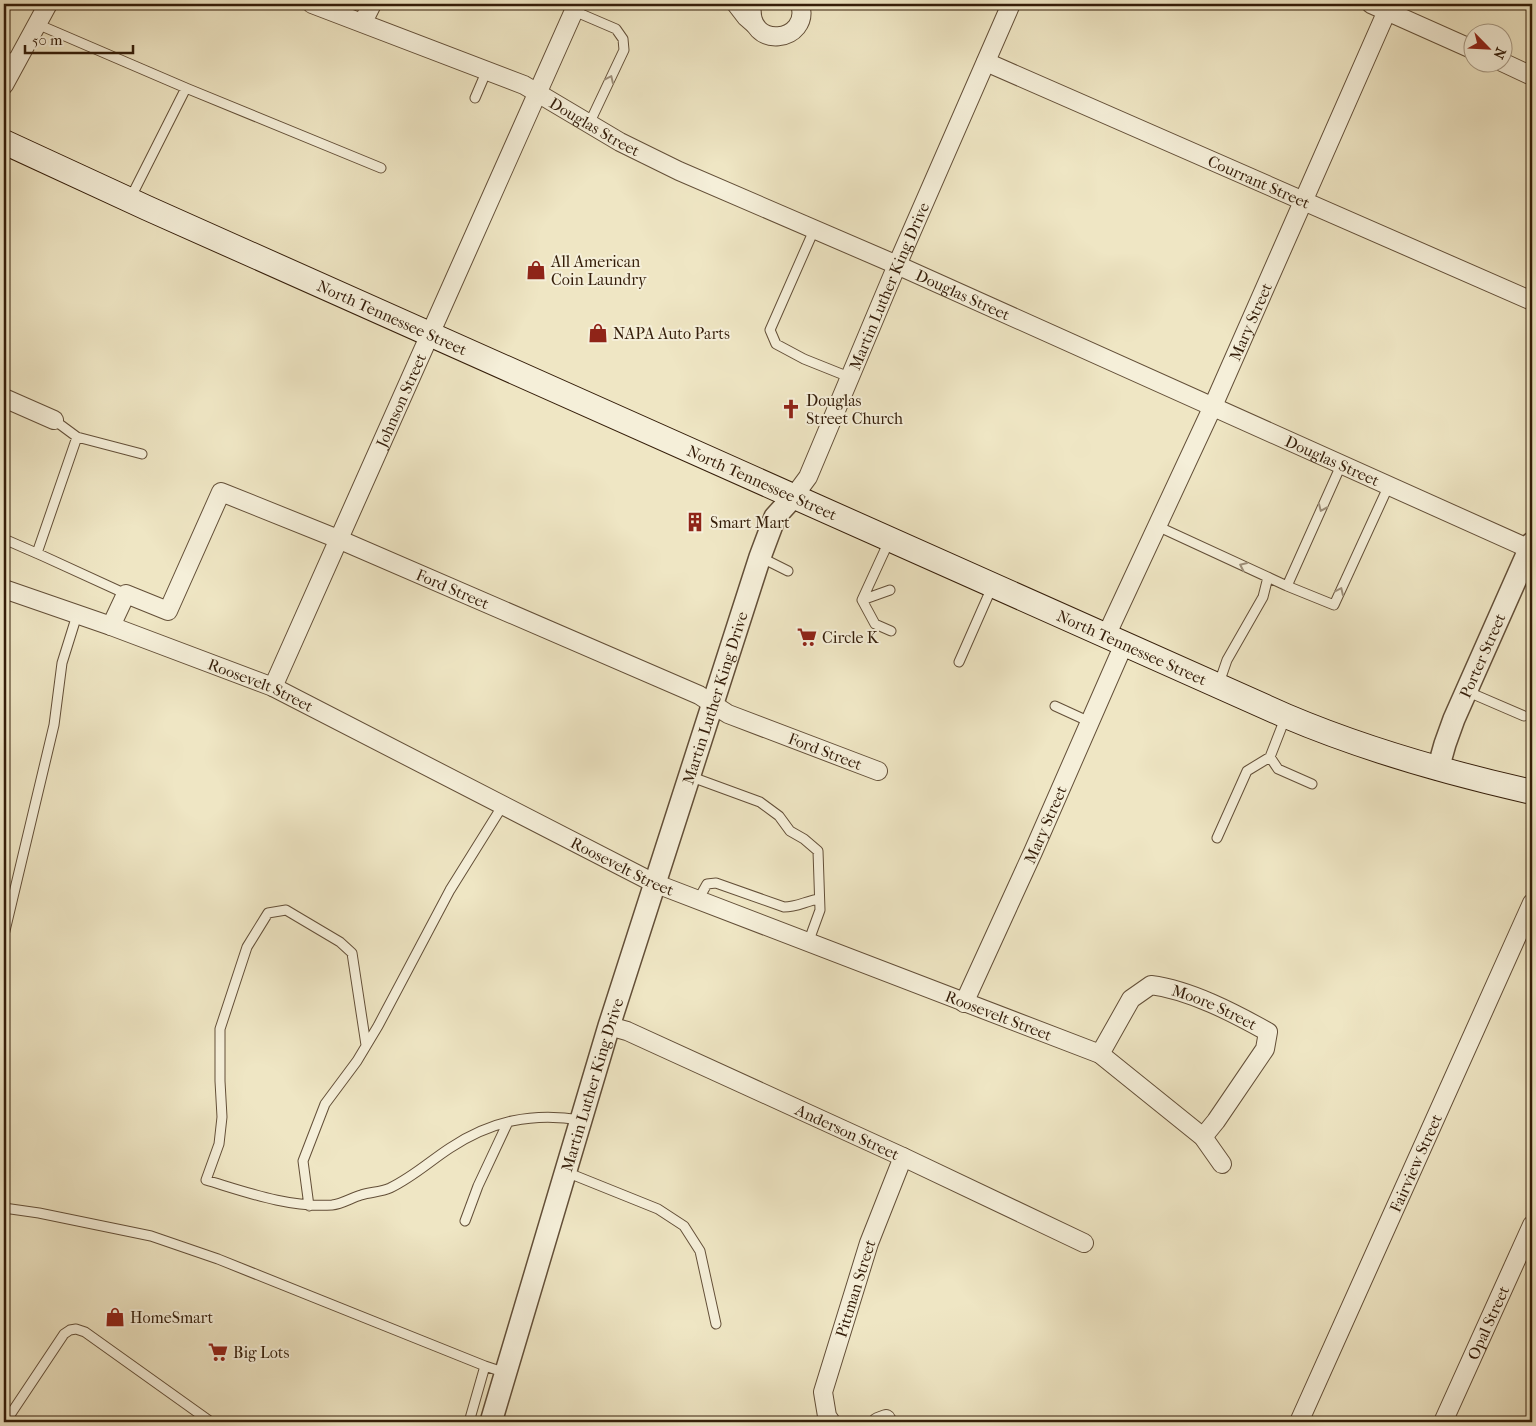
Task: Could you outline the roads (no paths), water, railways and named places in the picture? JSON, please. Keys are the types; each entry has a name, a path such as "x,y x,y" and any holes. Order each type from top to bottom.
{"main road":[{"name":"North Tennessee Street","path":"6,149 130,200 1286,716 1356,744 1438,769 1532,792"}],"street":[{"path":"4,85 10,59 37,24 48,4"},
{"name":"Douglas Street","path":"312,4 487,70 538,92 589,124 670,167 897,265 1531,547"},
{"path":"363,22 372,4"},
{"path":"736,4 760,31 769,36 779,37 788,34 796,27 801,19 802,9 800,4"},
{"path":"752,4 751,14 754,24"},
{"name":"Martin Luther King Drive","path":"491,1422 609,1026 760,557 775,517 808,477 897,265 1011,4"},
{"path":"1383,6 1464,45"},
{"name":"Mary Street","path":"964,1003 1090,722 1115,640 1157,526 1213,406 1303,200 1383,6"},
{"name":"Johnson Street","path":"273,687 575,7"},
{"name":"Courrant Street","path":"986,62 1532,301"},
{"path":"1514,68 1532,76"},
{"path":"4,398 54,420"},
{"name":"Ford Street","path":"126,594 168,611 221,492 338,539 698,695 728,714 878,771"},
{"name":"Porter Street","path":"1438,769 1445,744 1466,691 1531,547"},
{"name":"Roosevelt Street","path":"4,589 111,626 273,687 654,883 1100,1054 1203,1137 1222,1164"},
{"path":"111,626 126,594"},
{"name":"Fairview Street","path":"1299,1422 1532,904"},
{"name":"Moore Street","path":"1100,1054 1131,999 1151,985 1167,987 1233,1013 1268,1032 1265,1049 1203,1137"},
{"name":"Anderson Street","path":"609,1026 627,1031 903,1157 1084,1243"},
{"name":"Pittman Street","path":"831,1422 827,1416 824,1392 869,1243 903,1157"},
{"name":"Opal Street","path":"1444,1422 1532,1225"}],"lane":[{"path":"575,7 616,29 623,39 624,50 589,124"},
{"path":"37,24 186,88 382,168"},
{"path":"476,98 487,70"},
{"path":"130,200 186,88"},
{"path":"814,230 770,330 776,344 804,359 849,377"},
{"path":"54,420 77,437 142,454"},
{"path":"37,553 77,437"},
{"path":"1287,586 1342,463"},
{"path":"1157,526 1287,586 1334,605 1389,485"},
{"path":"4,539 126,594"},
{"path":"862,600 890,539"},
{"path":"760,557 788,571"},
{"path":"1218,686 1227,660 1264,597 1268,577"},
{"path":"959,662 993,585"},
{"path":"862,600 890,590"},
{"path":"862,600 875,624 891,631"},
{"path":"4,935 54,725 62,663 77,614"},
{"path":"1466,691 1524,716"},
{"path":"1055,706 1090,722"},
{"path":"1217,838 1248,771 1270,757 1286,716"},
{"path":"1270,757 1278,769 1312,784"},
{"path":"689,776 760,802 779,816 790,831 804,839 818,851 820,910 808,943"},
{"path":"309,1206 303,1161 325,1104 366,1044 450,890 503,805"},
{"path":"698,900 707,884 716,883 784,907 794,907 807,901 819,899"},
{"path":"366,1044 352,952 340,942 286,910 268,914 247,947 220,1028 222,1117 219,1144 206,1180 271,1199 309,1206 334,1205 361,1195 388,1189 416,1174 450,1148 479,1131 516,1119 564,1117 581,1120"},
{"path":"465,1221 478,1186 508,1122"},
{"path":"566,1172 658,1209 684,1226 700,1250 716,1324"},
{"path":"4,1208 151,1236 218,1259 506,1373"},
{"path":"6,1416 64,1334 76,1329 86,1332 211,1422"},
{"path":"469,1422 485,1366"}],"place":[{"name":"All American Coin Laundry","path":"536,270"},
{"name":"NAPA Auto Parts","path":"598,333"},
{"name":"Douglas Street Church","path":"791,409"},
{"name":"Smart Mart","path":"695,522"},
{"name":"Circle K","path":"807,637"},
{"name":"HomeSmart","path":"115,1317"},
{"name":"Big Lots","path":"218,1352"}]}
